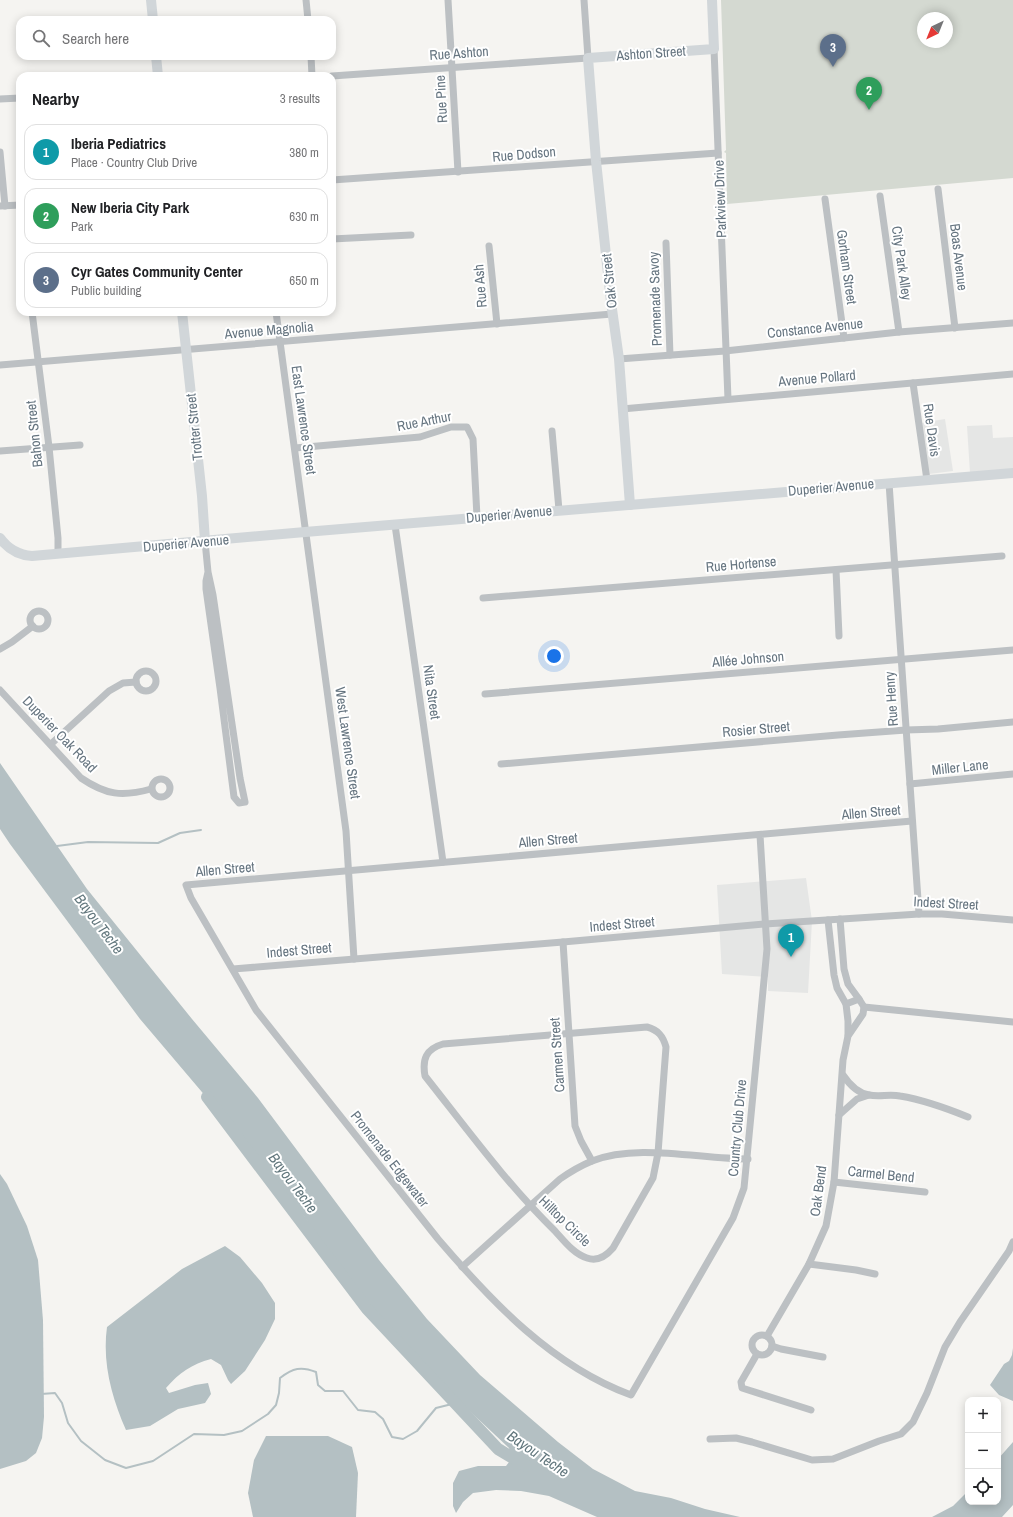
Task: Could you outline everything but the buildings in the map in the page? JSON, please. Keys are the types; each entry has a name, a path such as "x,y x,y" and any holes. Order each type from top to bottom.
{"main road":[{"path":"151,0 153,16"},
{"name":"Parkview Drive","path":"712,0 714,49"},
{"name":"Ashton Street","path":"588,58 714,49"},
{"name":"Oak Street","path":"588,58 596,161 612,314 619,359 630,504"},
{"path":"156,60 158,72"},
{"name":"Trotter Street","path":"182,316 202,496 205,541"},
{"name":"Duperier Avenue","path":"3,548 24,556 32,556 559,510 1013,473"},
{"path":"0,538 3,548"}],"street":[{"path":"306,0 308,16"},
{"name":"Rue Pine","path":"448,0 458,172"},
{"path":"584,0 588,58"},
{"name":"Parkview Drive","path":"714,49 728,399"},
{"name":"Rue Ashton","path":"336,76 588,58"},
{"path":"311,60 312,72"},
{"path":"0,99 16,98"},
{"path":"0,152 2,206 16,205"},
{"name":"Rue Dodson","path":"336,180 718,153"},
{"name":"Boas Avenue","path":"938,189 955,328"},
{"name":"City Park Alley","path":"880,196 899,332"},
{"name":"Gorham Street","path":"825,200 844,338"},
{"path":"336,239 410,235"},
{"name":"Promenade Savoy","path":"666,243 670,355"},
{"name":"Rue Ash","path":"489,246 497,324"},
{"name":"Avenue Magnolia","path":"0,365 612,314"},
{"name":"Bahon Street","path":"33,316 49,447 58,538 58,554"},
{"name":"East Lawrence Street","path":"277,316 305,532"},
{"name":"Constance Avenue","path":"619,359 726,351 899,332 1013,323"},
{"name":"Avenue Pollard","path":"622,409 1013,374"},
{"name":"Rue Davis","path":"913,383 927,480"},
{"name":"Rue Arthur","path":"294,448 420,437 452,427 468,427 473,440 478,517"},
{"path":"552,430 559,510"},
{"path":"0,450 80,445"},
{"name":"Rue Henry","path":"889,483 919,914"},
{"name":"Nita Street","path":"395,525 443,862"},
{"name":"West Lawrence Street","path":"305,532 346,830 354,959"},
{"path":"205,541 208,572 206,589 212,608 224,687 234,762 234,797 239,803 245,802 234,762"},
{"name":"Rue Hortense","path":"483,598 1002,556"},
{"path":"836,570 840,636"},
{"path":"0,649 33,626"},
{"name":"Allée Johnson","path":"485,694 1013,650"},
{"path":"51,744 109,691 123,684 136,682"},
{"name":"Duperier Oak Road","path":"0,690 81,778 94,788 110,793 127,794 151,789"},
{"name":"Rosier Street","path":"501,764 1013,722"},
{"name":"Miller Lane","path":"910,784 1013,774"},
{"name":"Allen Street","path":"186,885 912,822"},
{"name":"Country Club Drive","path":"631,1395 643,1377 733,1218 744,1188 748,1159 767,949 760,835"},
{"name":"Promenade Edgewater","path":"186,885 191,898 256,1010 438,1240 462,1267 531,1335 560,1358 601,1382 631,1395"},
{"name":"Indest Street","path":"233,969 766,924 919,914 942,914 1013,920"},
{"path":"840,919 844,969 848,984 864,1007 1013,1022"},
{"name":"Oak Bend","path":"767,1336 809,1264 826,1226 834,1182 843,1060 848,1036 848,1021 846,1004 837,988 834,975 828,920"},
{"name":"Carmen Street","path":"563,942 575,1126 592,1161"},
{"path":"846,1004 859,999"},
{"name":"Oak Bend","path":"848,1036 863,1014 864,1007"},
{"name":"Hilltop Circle","path":"647,1027 660,1033 664,1039 666,1047 658,1153 653,1178 613,1248 608,1254 600,1259 589,1259 578,1254 530,1206 500,1171 425,1076 425,1059 429,1051 436,1046 443,1044 568,1034 647,1027"},
{"path":"843,1075 856,1089 869,1095"},
{"path":"840,1115 856,1099 869,1095 899,1096 936,1104 968,1117"},
{"path":"462,1267 560,1179 573,1170 592,1161 610,1156 636,1153 748,1159"},
{"name":"Carmel Bend","path":"834,1182 925,1192"},
{"path":"710,1439 736,1438 747,1440 812,1460 833,1458 901,1434 913,1422 927,1393 945,1347 960,1322 1009,1251 1013,1242"},
{"path":"809,1264 875,1274"},
{"path":"759,1335 767,1336 772,1342 772,1346 768,1353 764,1355 757,1354 752,1347 753,1340 759,1335"},
{"path":"772,1346 823,1357"},
{"path":"757,1354 741,1382 742,1388 811,1410"}],"shaded area":[{"path":"721,0 1013,0 1013,178 727,204 726,153 724,152 726,150"},
{"path":"945,419 953,471 929,474 921,423"},
{"path":"992,425 993,438 1013,437 1013,470 970,473 967,426"},
{"path":"806,878 812,921 808,993 768,991 768,977 722,974 717,885"}],"water":[{"path":"0,763 87,889 258,1098 379,1260 427,1319 480,1375 558,1442 593,1469 635,1491 671,1498 705,1509 740,1517 597,1517 549,1496 521,1491 496,1490 473,1493 463,1502 456,1513 453,1506 453,1483 459,1471 478,1466 506,1466 512,1458 509,1448 460,1402 374,1312 334,1260 306,1219 279,1185 140,1019 0,829"},
{"path":"0,1174 7,1184 27,1226 38,1260 43,1320 44,1417 42,1438 36,1453 26,1461 0,1469"},
{"path":"225,1246 240,1257 262,1283 275,1303 275,1319 265,1340 245,1371 231,1384 221,1365 211,1359 186,1370 166,1388 169,1393 195,1385 208,1383 211,1394 205,1403 178,1409 150,1426 126,1430 116,1405 109,1380 106,1354 107,1327 182,1269"},
{"path":"1013,1348 1013,1401 999,1395 990,1385 1004,1364 1009,1361"},
{"path":"266,1436 328,1436 352,1447 358,1473 356,1517 253,1517 248,1493 254,1460"},
{"path":"1013,1442 1013,1505 1002,1517 932,1517 953,1506 965,1494 965,1505 1001,1505 1001,1456"}],"waterway":[{"path":"57,846 88,842 158,843 180,833 201,830"},
{"name":"Bayou Teche","path":"207,1097 367,1309 498,1449 526,1466"},
{"path":"41,1394 55,1393 62,1403 68,1423 81,1441 105,1460 126,1468 153,1461 194,1434 224,1435 242,1431 268,1414 276,1405 279,1393 280,1378 297,1369 306,1369 316,1372 318,1385 325,1391 343,1391 358,1410 375,1412 383,1419 392,1437 403,1439 417,1431 436,1408 460,1402"}],"place":[{"name":"Cyr Gates Community Center","path":"833,67"},
{"name":"New Iberia City Park","path":"869,110"},
{"name":"Iberia Pediatrics","path":"791,957"}]}
